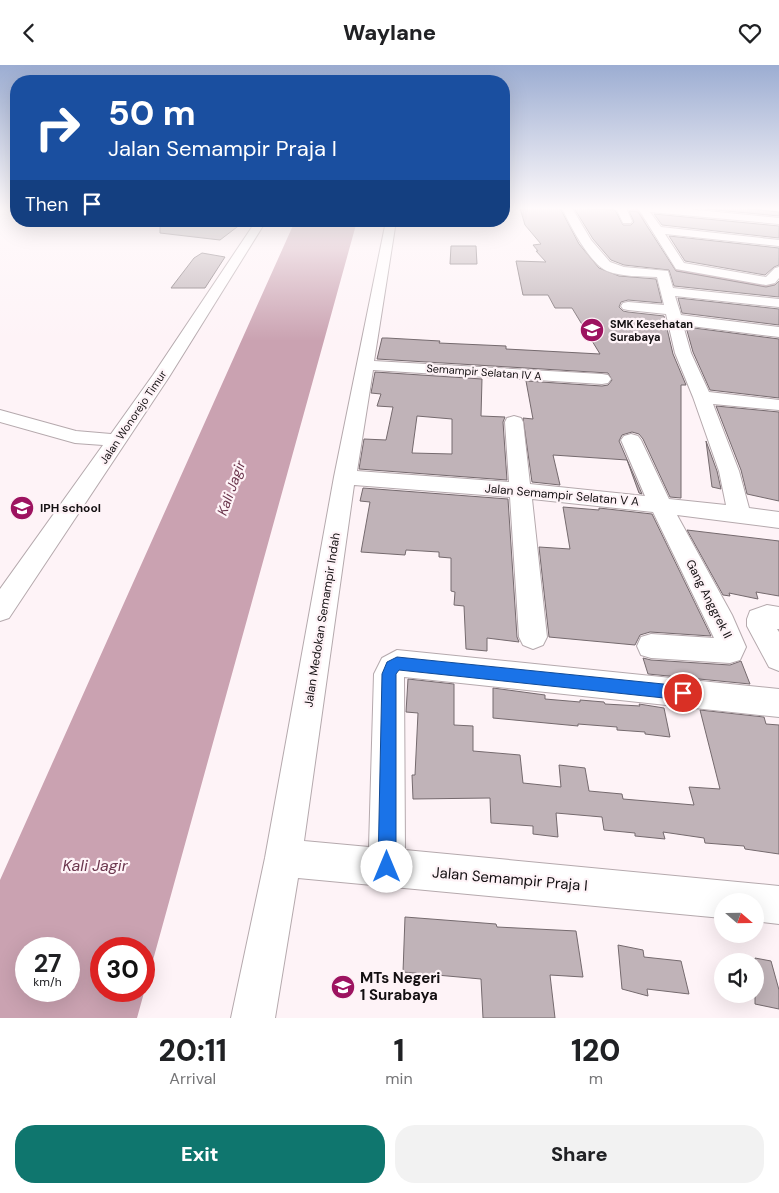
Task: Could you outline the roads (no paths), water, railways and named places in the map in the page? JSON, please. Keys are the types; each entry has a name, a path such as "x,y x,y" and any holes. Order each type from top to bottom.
{"street":[{"name":"Jalan Wonorejo Timur","path":"0,610 160,377 241,252"},
{"name":"Jalan Medokan Semampir Indah","path":"253,1018 283,858 345,477 385,252"},
{"path":"596,252 608,266 616,269 663,274 683,353 702,397 729,471 737,521"},
{"path":"671,252 680,266 732,270 766,281 770,280 779,271"},
{"path":"667,291 779,303"},
{"path":"628,306 779,332"},
{"name":"Semampir Selatan IV A","path":"366,365 602,379"},
{"path":"702,397 779,405"},
{"path":"0,415 75,437 117,440"},
{"path":"514,422 533,637"},
{"path":"630,440 660,504"},
{"name":"Jalan Semampir Selatan V A","path":"345,477 520,490 660,504 737,521 779,533"},
{"name":"Gang Anggrek II","path":"652,646 730,651 732,647 722,623 660,504"},
{"name":"Jalan Semampir Selatan V A","path":"737,521 779,520"},
{"path":"779,618 767,616 760,619 761,626 779,658"},
{"path":"387,867 389,674 392,667 397,663 779,703"},
{"name":"Jalan Semampir Praja I","path":"283,858 714,898"},
{"path":"764,903 779,905"}],"water":[{"name":"Kali Jagir","path":"281,252 348,252 155,953 155,937 90,937 90,1002 141,1002 137,1018 0,1018 0,880"}],"waterway":[{"path":"655,252 663,263 686,274 779,289"}],"place":[{"name":"SMK Kesehatan Surabaya","path":"592,330"},
{"name":"IPH school","path":"22,508"},
{"name":"MTs Negeri 1 Surabaya","path":"343,987"}]}
